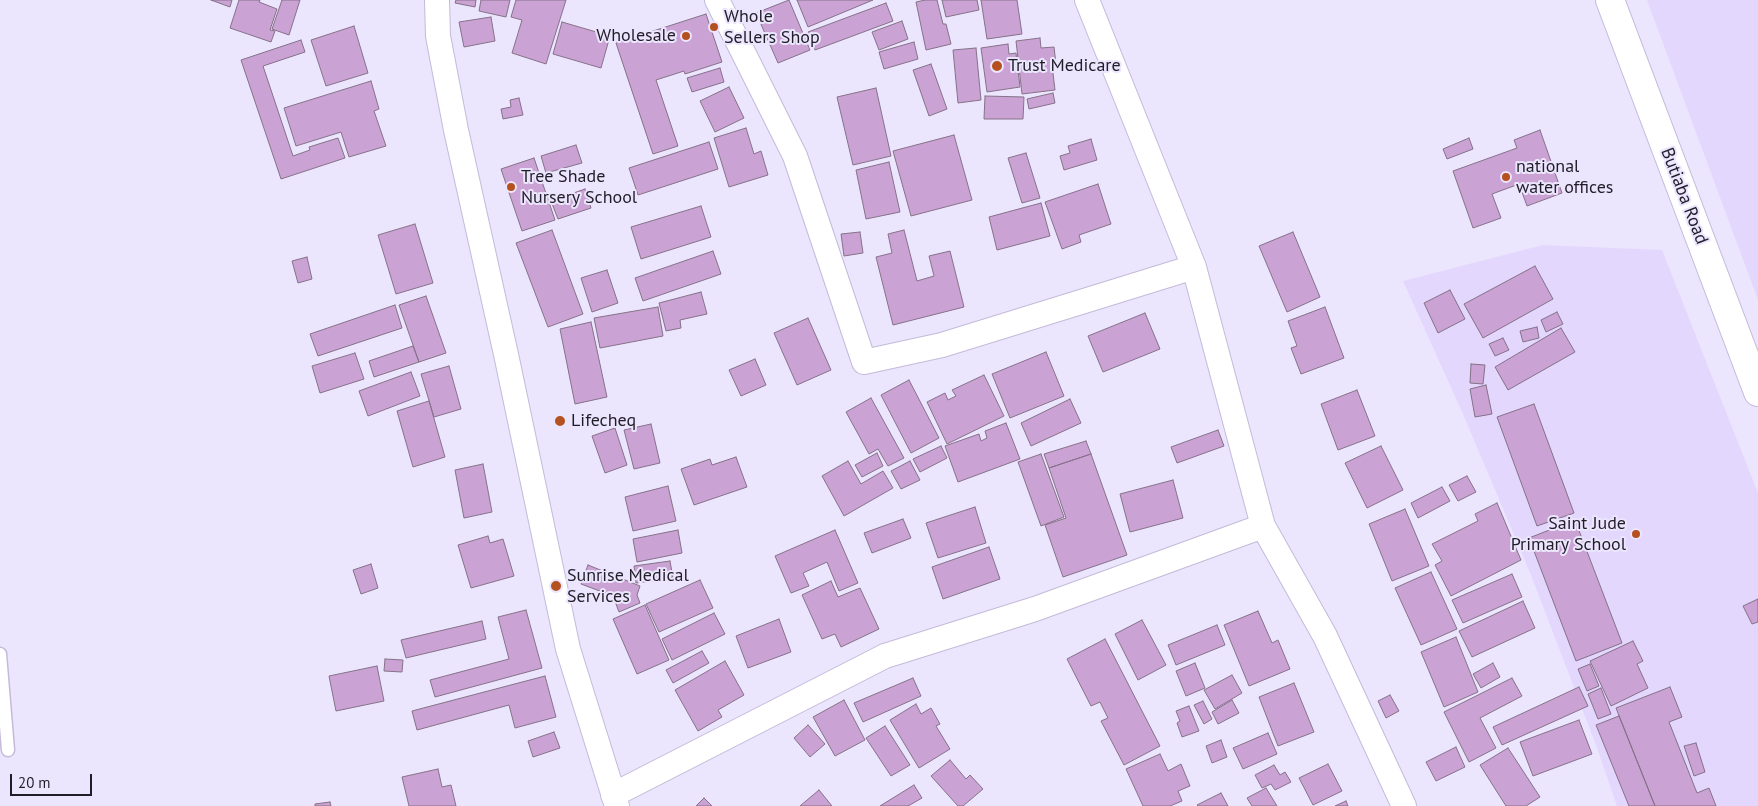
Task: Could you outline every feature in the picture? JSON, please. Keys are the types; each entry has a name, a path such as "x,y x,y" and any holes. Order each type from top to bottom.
{"main road":[{"name":"Butiaba Road","path":"1610,0 1758,392"}],"street":[{"path":"437,0 438,36 456,130 507,359 568,649 615,801 885,656 1035,609 1263,526"},
{"path":"717,0 795,156 864,362 942,345 1194,266"},
{"path":"1087,0 1194,266 1263,526 1325,636 1404,806"}],"lane":[{"path":"0,654 8,750"}],"shaded area":[{"path":"1647,0 1758,0 1758,300"},
{"name":"Saint Jude Primary School","path":"1543,245 1662,250 1758,493 1758,806 1617,806 1596,745 1531,575 1463,414 1403,281"}],"building":[{"path":"211,0 232,0 230,7"},
{"path":"239,0 260,0 259,2 277,9 270,30 275,31 271,42 230,28"},
{"path":"282,0 300,0 289,35 272,29"},
{"path":"456,0 476,0 475,7 455,3"},
{"path":"481,0 510,0 506,17 479,11"},
{"path":"516,0 566,0 546,64 512,53 522,20 511,17"},
{"path":"789,0 810,50 778,63 756,13"},
{"path":"797,0 873,0 808,27"},
{"path":"937,0 943,24 946,24 951,44 926,50 916,2"},
{"path":"942,0 977,0 979,10 946,17"},
{"path":"981,0 1017,0 1022,34 987,39"},
{"path":"886,3 893,21 815,50 808,32"},
{"path":"706,14 722,62 685,74 684,71 656,80 678,146 653,154 616,43"},
{"path":"491,17 495,41 464,47 459,22"},
{"path":"902,21 908,39 879,50 872,32"},
{"path":"562,22 610,36 601,68 553,54"},
{"path":"354,26 368,73 326,86 311,40"},
{"path":"1040,38 1041,48 1054,47 1056,64 1052,65 1055,90 1022,94 1016,41"},
{"path":"301,40 305,52 263,66 293,156 310,150 309,147 338,138 345,158 281,179 241,60"},
{"path":"914,42 918,59 884,69 879,52"},
{"path":"1008,44 1009,54 1016,53 1020,87 987,92 981,48"},
{"path":"976,48 981,100 958,103 953,50"},
{"path":"931,64 947,109 929,116 913,70"},
{"path":"720,68 724,82 692,92 687,78"},
{"path":"371,81 379,109 374,111 386,146 349,157 341,132 296,146 284,108"},
{"path":"729,87 744,118 715,132 700,101"},
{"path":"876,88 891,156 853,165 837,97"},
{"path":"1053,93 1055,103 1029,109 1027,99"},
{"path":"985,96 1024,97 1023,119 984,119"},
{"path":"519,98 523,115 503,119 501,109 511,107 510,100"},
{"path":"746,128 754,154 761,151 768,175 729,187 714,138"},
{"name":"national water offices","path":"1540,130 1562,193 1527,206 1519,184 1492,194 1501,218 1473,228 1453,171 1517,148 1514,140"},
{"path":"954,135 972,200 911,216 893,151"},
{"path":"1469,138 1473,149 1447,159 1443,149"},
{"path":"1091,139 1097,160 1064,170 1060,156 1070,153 1068,146"},
{"path":"709,142 718,169 638,195 629,168"},
{"path":"576,145 582,163 546,173 541,156"},
{"path":"1026,153 1040,198 1022,203 1008,158"},
{"path":"534,158 555,220 522,231 501,169"},
{"path":"889,162 900,212 866,219 856,170"},
{"path":"1098,184 1111,224 1079,235 1081,242 1062,249 1045,202"},
{"path":"585,189 591,208 558,219 551,201"},
{"path":"1041,203 1050,236 997,250 989,217"},
{"path":"701,206 711,237 641,259 631,227"},
{"path":"415,224 433,283 396,294 378,235"},
{"path":"552,230 583,314 548,327 516,243"},
{"path":"904,230 917,281 934,276 929,256 950,251 964,307 893,325 876,257 892,253 888,234"},
{"path":"860,232 863,253 844,256 841,234"},
{"path":"1293,232 1320,297 1287,312 1259,246"},
{"path":"713,251 721,274 643,301 635,278"},
{"path":"307,257 312,279 298,283 292,261"},
{"path":"1535,266 1553,299 1483,338 1464,304"},
{"path":"607,270 618,303 592,312 581,278"},
{"path":"1450,290 1465,319 1438,333 1424,303"},
{"path":"701,292 707,314 680,320 681,328 666,331 659,303"},
{"path":"426,296 446,353 419,362 399,305"},
{"path":"395,305 402,328 318,356 310,334"},
{"path":"658,307 663,336 600,348 594,318"},
{"path":"1325,307 1344,358 1301,374 1291,348 1297,346 1288,321"},
{"path":"1557,312 1563,324 1546,332 1541,320"},
{"path":"1145,313 1160,349 1103,372 1088,336"},
{"path":"808,318 831,370 797,385 774,333"},
{"path":"591,322 607,397 575,404 560,329"},
{"path":"1537,327 1539,338 1523,342 1520,331"},
{"path":"1561,328 1575,352 1508,390 1495,367"},
{"path":"1503,338 1509,350 1495,356 1489,344"},
{"path":"413,346 419,362 374,377 369,361"},
{"path":"1046,352 1064,396 1010,418 992,374"},
{"path":"355,353 364,379 320,393 312,366"},
{"path":"755,359 766,385 741,396 729,370"},
{"path":"1471,364 1485,365 1483,384 1470,383"},
{"path":"449,366 461,409 434,417 421,374"},
{"path":"411,372 420,396 368,416 359,391"},
{"path":"984,375 1004,416 947,444 927,402 945,393 948,400 956,396 952,390"},
{"path":"909,380 939,438 911,453 881,395"},
{"path":"1486,385 1492,414 1475,417 1470,389"},
{"path":"1357,390 1375,436 1338,450 1321,404"},
{"path":"871,398 904,458 888,466 878,449 869,454 846,412"},
{"path":"1070,399 1081,423 1031,446 1021,423"},
{"path":"429,401 445,457 413,467 397,411"},
{"path":"1534,404 1574,513 1537,526 1497,417"},
{"path":"1006,423 1020,459 958,482 945,446 979,434 981,441 987,438 985,431"},
{"path":"651,424 660,463 634,469 624,430"},
{"path":"615,428 627,465 605,473 592,436"},
{"path":"1218,430 1224,446 1177,463 1171,447"},
{"path":"1086,441 1091,454 1049,468 1044,454"},
{"path":"941,446 947,458 920,472 913,459"},
{"path":"1381,446 1403,490 1367,508 1345,463"},
{"path":"877,453 883,466 862,477 855,465"},
{"path":"1041,454 1064,517 1041,526 1018,462"},
{"path":"1091,454 1127,555 1063,577 1045,525 1066,518 1049,468"},
{"path":"736,457 747,487 694,505 681,469 710,459 712,465"},
{"path":"848,461 861,484 883,471 893,488 844,516 822,476"},
{"path":"910,461 920,480 901,489 891,471"},
{"path":"483,464 492,512 464,518 455,470"},
{"path":"1467,476 1476,492 1458,501 1449,485"},
{"path":"1173,480 1183,518 1130,532 1120,494"},
{"path":"668,486 676,521 633,531 625,497"},
{"path":"1442,487 1450,501 1418,518 1411,503"},
{"path":"1497,503 1521,560 1451,596 1435,565 1442,561 1432,544 1478,521 1475,514"},
{"path":"975,507 986,543 938,558 926,523"},
{"path":"1405,509 1429,566 1392,581 1369,524"},
{"path":"903,519 911,538 872,553 864,533"},
{"path":"1575,520 1622,643 1576,661 1529,538"},
{"path":"678,530 682,553 637,562 633,539"},
{"path":"835,530 858,583 839,591 827,562 803,573 809,586 791,593 775,556"},
{"path":"488,536 490,543 503,539 514,576 471,588 458,545"},
{"path":"989,547 1000,579 943,599 932,567"},
{"path":"670,561 673,578 636,583 634,566"},
{"path":"371,564 378,588 361,594 353,570"},
{"path":"588,565 640,586 637,595 640,603 619,612 613,596 581,584"},
{"path":"1431,572 1457,629 1421,645 1395,588"},
{"path":"1512,574 1522,597 1463,623 1452,600"},
{"path":"700,580 713,608 659,632 646,604"},
{"path":"831,581 838,597 860,588 879,629 841,647 835,634 822,639 802,595"},
{"path":"1758,599 1758,622 1752,624 1743,606"},
{"path":"1523,601 1535,628 1472,657 1459,631"},
{"path":"645,605 669,660 637,674 613,619"},
{"path":"526,610 542,668 435,697 430,680 509,659 498,617"},
{"path":"1258,611 1272,643 1278,640 1290,669 1249,686 1224,625"},
{"path":"714,613 725,634 672,660 662,639"},
{"path":"779,619 791,652 748,668 736,636"},
{"path":"1142,620 1166,665 1138,680 1115,634"},
{"path":"482,621 486,639 406,658 401,640"},
{"path":"1217,625 1225,645 1176,665 1168,645"},
{"path":"1456,637 1478,692 1444,707 1421,652"},
{"path":"1105,639 1160,746 1124,765 1101,721 1108,718 1100,702 1091,706 1067,659"},
{"path":"1633,641 1643,661 1637,664 1648,688 1611,706 1590,661"},
{"path":"702,651 709,663 673,683 666,670"},
{"path":"385,659 403,660 402,672 384,671"},
{"path":"725,661 744,695 718,710 722,717 698,731 675,690"},
{"path":"1195,663 1205,688 1186,696 1176,671"},
{"path":"1493,663 1500,677 1481,688 1473,674"},
{"path":"1590,664 1599,686 1587,691 1578,669"},
{"path":"377,666 384,701 336,711 329,676"},
{"path":"1232,675 1242,693 1215,709 1204,690"},
{"path":"545,676 556,717 515,728 509,705 417,730 412,711"},
{"path":"913,678 921,696 863,722 854,703"},
{"path":"1512,678 1522,696 1480,718 1496,748 1469,762 1444,712"},
{"path":"1294,683 1314,732 1278,746 1259,697"},
{"path":"1579,687 1588,706 1502,745 1493,727"},
{"path":"1670,687 1682,717 1669,722 1697,793 1709,788 1716,806 1655,806 1616,708"},
{"path":"1601,688 1611,714 1598,719 1588,694"},
{"path":"1390,695 1399,711 1386,718 1378,701"},
{"path":"844,700 865,740 835,756 813,717"},
{"path":"1232,700 1239,713 1218,724 1212,712"},
{"path":"1203,701 1212,719 1204,724 1194,705"},
{"path":"916,704 921,714 931,708 940,724 936,726 950,749 919,768 890,720"},
{"path":"1189,706 1199,731 1182,737 1177,723 1180,721 1176,711"},
{"path":"1619,716 1655,806 1629,806 1596,725"},
{"path":"1579,720 1592,754 1533,776 1520,742"},
{"path":"808,725 825,744 810,757 794,738"},
{"path":"885,726 910,765 891,776 866,738"},
{"path":"554,732 560,748 533,757 528,741"},
{"path":"1268,733 1277,754 1243,769 1233,748"},
{"path":"1221,740 1227,757 1212,763 1206,746"},
{"path":"1696,743 1705,772 1694,776 1684,746"},
{"path":"1456,747 1465,767 1436,781 1426,762"},
{"path":"1508,748 1540,797 1526,806 1506,806 1480,765"},
{"path":"1160,754 1168,771 1181,764 1190,786 1178,791 1182,801 1170,806 1143,806 1126,769"},
{"path":"950,760 966,779 970,775 983,789 963,806 958,806 931,776"},
{"path":"1328,764 1342,791 1313,805 1299,778"},
{"path":"1274,765 1280,775 1285,772 1291,782 1275,790 1271,784 1262,788 1255,775"},
{"path":"438,769 442,787 451,785 456,806 409,806 402,777"},
{"path":"914,785 922,798 908,806 880,806"},
{"path":"1266,788 1277,806 1252,806 1247,798"},
{"path":"819,790 832,806 800,806"},
{"path":"1221,793 1228,806 1197,805"},
{"path":"704,798 712,806 696,806"},
{"path":"1346,801 1348,806 1335,806"},
{"path":"330,802 331,806 315,806 315,804"}],"place":[{"name":"Whole Sellers Shop","path":"714,27"},
{"name":"Wholesale","path":"686,36"},
{"name":"Trust Medicare","path":"997,66"},
{"name":"national water offices","path":"1506,177"},
{"name":"Tree Shade Nursery School","path":"511,187"},
{"name":"Lifecheq","path":"560,421"},
{"name":"Saint Jude Primary School","path":"1636,534"},
{"name":"Sunrise Medical Services","path":"556,586"}]}
